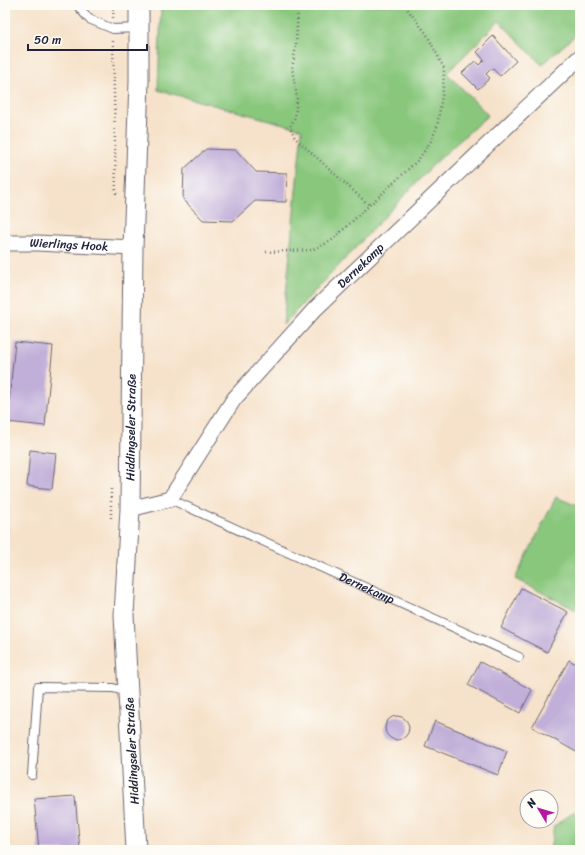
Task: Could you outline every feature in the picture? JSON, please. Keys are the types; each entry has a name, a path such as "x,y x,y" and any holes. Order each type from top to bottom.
{"street":[{"name":"Hiddingseler Straße","path":"136,850 124,615 130,509 133,248 139,5"},
{"name":"Dernekamp","path":"170,499 234,398 315,309 580,57"},
{"name":"Wierlings Hook","path":"5,243 37,242 133,248"},
{"path":"130,509 170,499"}],"lane":[{"path":"77,5 89,19 113,29 139,28"},
{"name":"Dernekamp","path":"170,499 519,658"},
{"path":"32,775 38,687 113,688 129,693"}],"path":[{"path":"304,5 298,5 296,46 292,68 297,98 295,117 290,127 295,138 369,205"},
{"path":"266,252 312,250 321,247 343,232 369,205 418,160 431,141 437,127 443,90 444,68 426,33 404,5"}],"green space":[{"path":"161,5 580,5 580,31 542,65 499,21 447,73 488,115 434,164 283,325 302,129 158,90"},
{"path":"556,497 580,507 580,612 515,579"},
{"path":"580,808 580,850 550,850 554,829 559,829 559,823"}],"building":[{"path":"493,36 516,61 500,76 492,68 486,74 490,78 478,89 462,73 475,61 479,65 484,60 477,52"},
{"path":"206,149 236,150 256,172 287,173 286,202 255,201 233,221 203,220 183,199 184,169"},
{"path":"15,342 53,346 45,426 7,422"},
{"path":"30,450 56,453 52,489 27,486"},
{"path":"5,527 8,527 6,548 5,548"},
{"path":"521,588 568,612 547,652 501,628"},
{"path":"569,660 580,666 580,728 578,731 580,731 580,754 532,727"},
{"path":"480,662 532,690 520,713 468,685"},
{"path":"397,716 406,719 409,728 406,737 397,740 388,737 385,728 388,719"},
{"path":"435,721 507,751 498,775 425,746"},
{"path":"75,796 80,850 39,850 34,799"}]}
